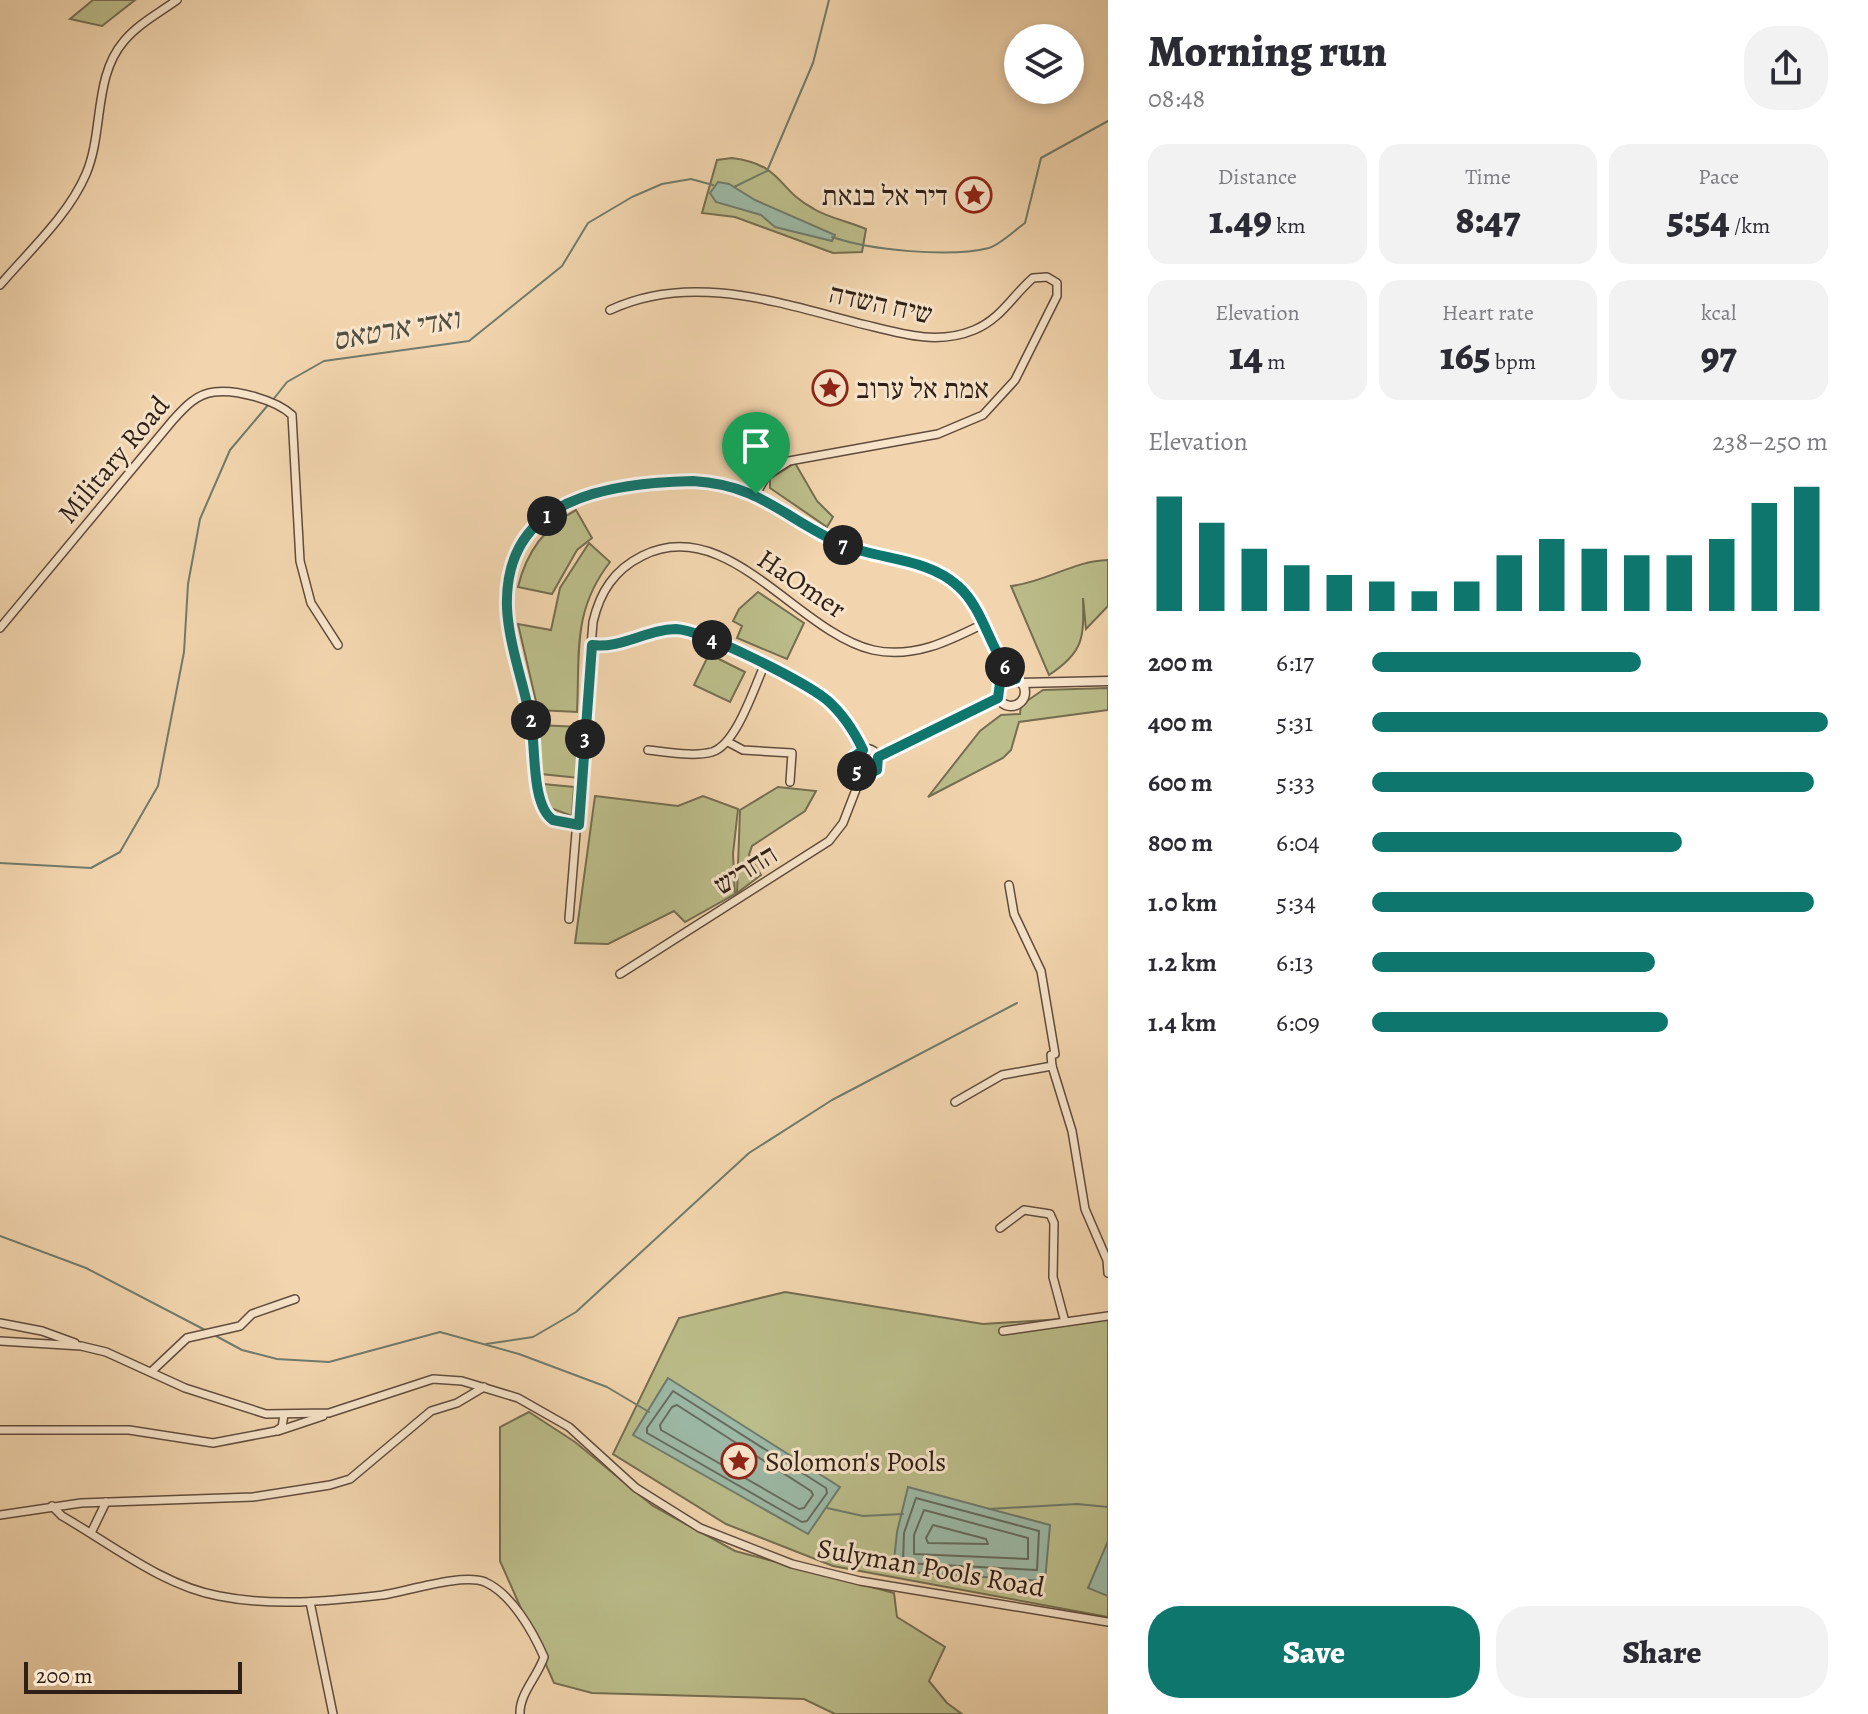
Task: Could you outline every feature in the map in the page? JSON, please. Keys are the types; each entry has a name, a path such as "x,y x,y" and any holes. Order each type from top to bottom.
{"street":[{"path":"0,285 77,193 93,154 106,77 114,54 139,27 177,0"},
{"name":"שיח השדה","path":"610,310 639,297 664,292 734,293 906,335 940,338 985,325 1006,309 1033,278 1047,277 1057,283 1056,298 1015,380 983,415 938,434 789,461 767,475 756,494"},
{"name":"Military Road","path":"0,628 180,412 194,400 214,392 246,395 285,409 292,415 300,561 311,603 338,645"},
{"path":"579,825 553,820 540,803 534,739 507,608 513,568 520,550 551,513 596,490 693,481 730,485 756,494 845,546 942,574 968,596 1000,659 1003,671 998,698"},
{"name":"HaOmer","path":"569,919 592,645 598,603 618,572 648,553 682,546 715,553 836,633 870,649 894,653 920,650 983,624"},
{"path":"592,645 608,645 665,630 685,630 764,666 831,703 849,724 863,750"},
{"path":"1000,659 1018,681 1022,699"},
{"path":"648,750 706,753 728,742 764,666"},
{"path":"999,685 1005,680 1040,684 1063,680 1108,681"},
{"path":"998,698 1010,706 1040,684"},
{"path":"878,757 998,698"},
{"path":"728,742 743,750 792,753 790,782"},
{"path":"863,750 873,751 878,757 877,770 862,774 854,762 863,750"},
{"name":"החריש","path":"620,974 825,844 843,823 862,774"},
{"path":"1009,885 1014,914 1041,971 1055,1054 1051,1055 1052,1066 1072,1131 1085,1209 1107,1260 1108,1273"},
{"path":"955,1102 1002,1075 1052,1066"},
{"path":"1000,1228 1024,1210 1050,1214 1054,1223 1053,1277 1065,1322"},
{"path":"151,1372 187,1338 240,1326 252,1314 295,1299"},
{"path":"1003,1331 1108,1316"},
{"path":"0,1323 42,1331 81,1346"},
{"name":"Sulyman Pools Road","path":"0,1341 81,1346 106,1352 249,1410 284,1415 329,1413 433,1379 484,1387 518,1398 569,1427 636,1488 700,1528 757,1551 792,1564 860,1581 1108,1622"},
{"path":"0,1515 52,1506 106,1502 253,1497 350,1479 431,1411 457,1403 484,1387"},
{"path":"0,1430 129,1430 213,1443 310,1423 329,1413"},
{"path":"276,1431 282,1427 284,1415"},
{"path":"91,1533 106,1502"},
{"path":"52,1506 91,1533 170,1579 216,1596 283,1605 473,1580 487,1583 529,1622 544,1657 538,1676 524,1695 520,1714"},
{"path":"310,1602 333,1714"}],"green space":[{"path":"93,0 135,0 102,26 70,19"},
{"path":"732,158 749,161 771,172 792,194 820,212 866,229 862,252 833,253 735,217 702,213 717,160"},
{"path":"795,463 817,501 833,517 827,527 770,488 770,479"},
{"path":"576,510 592,538 577,550 552,594 518,587 526,563 538,542 555,524"},
{"path":"589,543 610,562 589,598 580,633 577,712 538,710 518,624 551,630 560,588"},
{"path":"1108,560 1108,606 1086,629 1083,598 1080,643 1069,659 1049,675 1011,586 1083,564"},
{"path":"758,592 804,623 787,659 737,638 742,626 733,621 739,609"},
{"path":"709,654 745,672 730,702 694,685"},
{"path":"1108,688 1108,710 1019,722 1011,750 1003,758 928,797 980,731 1001,715 1020,714 1021,705 1043,690"},
{"path":"536,725 582,727 579,778 541,774"},
{"path":"543,784 574,787 572,816 548,807"},
{"path":"778,787 816,791 805,811 752,846 749,855 761,875 737,893 740,810"},
{"path":"595,796 678,806 703,796 738,809 733,854 735,894 685,922 674,911 608,944 575,943"},
{"path":"785,1292 983,1324 1108,1316 1108,1617 833,1566 726,1524 613,1454 679,1318"},
{"path":"529,1412 575,1442 653,1506 735,1551 894,1593 897,1617 945,1647 929,1681 947,1703 962,1714 835,1714 804,1699 592,1693 554,1683 500,1561 500,1427"}],"water":[{"path":"718,182 729,184 755,200 835,235 832,241 775,227 761,215 716,202 710,193"},
{"name":"Solomon's Pools","path":"668,1378 840,1487 808,1534 633,1435"},
{"name":"Solomon's Pools","path":"908,1487 1050,1525 1045,1581 893,1571 897,1532"},
{"path":"1108,1541 1108,1596 1088,1588"}],"waterway":[{"path":"734,187 767,171 813,63 829,0"},
{"name":"ואדי ארטאס","path":"832,237 867,246 910,251 953,252 989,248 1025,223 1041,158 1108,121"},
{"name":"ואדי ארטאס","path":"272,401 287,382 324,361 469,341 562,266 588,223 632,197 662,184 691,179 713,185"},
{"name":"ואדי ארטאס","path":"0,863 91,868 120,852 158,786 184,652 188,584 200,519 230,450 268,405"},
{"path":"486,1344 533,1337 576,1312 749,1153 832,1100 1017,1003"},
{"path":"0,1236 86,1268 207,1331"},
{"path":"216,1336 242,1350 277,1359 329,1362 440,1332 519,1354 607,1387 649,1412"},
{"path":"989,1509 1077,1504 1108,1507"},
{"path":"827,1508 863,1516 903,1514"}],"place":[{"name":"דיר אל בנאת","path":"974,195"},
{"name":"אמת אל ערוב","path":"830,388"},
{"name":"Solomon's Pools","path":"739,1461"}],"route":[{"path":"693,481 730,485 756,494 841,544 928,568 954,581 972,601 1002,661 1016,679 1000,683 998,698 878,757 877,770 866,775 854,766 855,756 863,750 859,741 844,717 824,697 701,635 685,630 669,630 614,644 592,645 579,825 553,820 545,814 540,803 531,720 507,608 508,587 520,550 531,533 559,507 596,490 693,481"}]}
